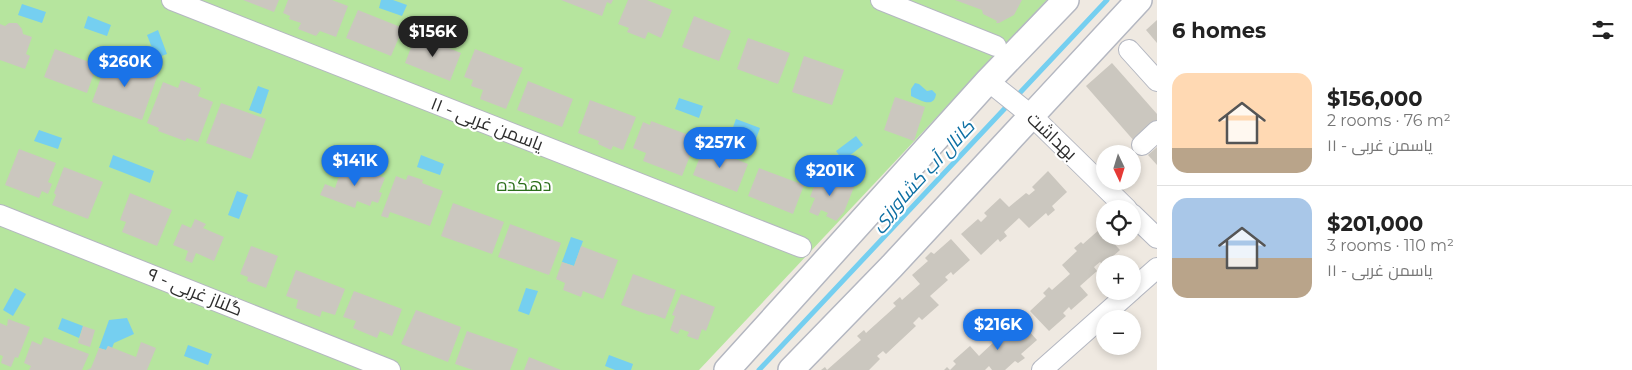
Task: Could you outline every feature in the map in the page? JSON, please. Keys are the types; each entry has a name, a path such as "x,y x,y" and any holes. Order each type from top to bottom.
{"street":[{"name":"یاسمن غربی - ۱۱","path":"172,0 801,247"},
{"path":"880,0 996,46"},
{"path":"790,370 892,266 1011,99 1066,0"},
{"path":"727,370 1011,99 1139,0"},
{"path":"1130,50 1157,81"},
{"name":"بهداشت","path":"1011,99 1118,200"},
{"path":"1142,145 1157,131"},
{"name":"گلناز غربی - ۹","path":"0,215 390,370"},
{"path":"1141,223 1157,238"},
{"path":"1141,283 1157,268"},
{"path":"1042,370 1122,300"}],"green space":[{"name":"دهکده","path":"0,0 1047,0 699,370 0,370"}],"water":[{"path":"381,0 393,0 407,5 402,16 379,8"},
{"path":"22,4 46,12 42,23 18,15"},
{"path":"88,16 111,25 107,36 84,28"},
{"path":"158,30 167,54 156,58 147,35"},
{"path":"915,83 927,91 932,90 936,94 935,99 926,102 911,96 911,89"},
{"path":"258,86 269,90 261,114 249,110"},
{"path":"679,98 703,106 699,118 675,109"},
{"path":"736,119 760,128 756,139 732,130"},
{"path":"39,130 62,138 58,149 34,141"},
{"path":"856,136 863,145 843,161 836,151"},
{"path":"113,155 154,171 150,183 109,167"},
{"path":"421,155 444,164 440,175 417,167"},
{"path":"237,191 248,195 239,219 228,215"},
{"path":"571,237 583,241 574,266 562,262"},
{"path":"15,288 26,294 13,316 3,310"},
{"path":"526,288 538,291 529,315 518,311"},
{"path":"62,318 83,326 79,338 58,329"},
{"path":"127,318 134,334 114,343 112,348 108,346 106,350 99,348 109,320"},
{"path":"188,345 212,354 208,365 184,356"},
{"path":"609,355 633,364 631,370 615,370 605,366"}],"building":[{"path":"243,0 279,0 274,12"},
{"path":"288,0 332,0 348,6 336,37 320,31 316,36 298,29 301,23 289,19 290,16 283,13"},
{"path":"561,0 613,0 611,4 607,2 602,16"},
{"path":"628,0 647,0 672,10 661,38 648,32 645,39 627,32 629,28 618,24"},
{"path":"955,0 1022,0 1014,15 996,23 997,21 983,14 982,10"},
{"path":"358,10 403,28 391,56 346,38"},
{"path":"694,16 731,31 719,61 682,47"},
{"path":"1157,20 1157,43 1146,30"},
{"path":"9,23 17,23 22,29 23,34 32,37 26,54 30,56 25,69 0,60 0,24 5,26"},
{"path":"416,35 461,53 450,81 405,63"},
{"path":"748,38 790,53 778,84 737,69"},
{"path":"55,49 97,65 87,93 44,77"},
{"path":"475,49 523,68 506,109 480,99 483,90 471,86 473,80 464,77"},
{"path":"109,56 158,74 142,120 92,102"},
{"path":"804,56 844,70 832,105 792,92"},
{"path":"1112,63 1157,114 1157,123 1135,142 1086,86"},
{"path":"181,80 201,88 198,96 213,102 198,142 187,138 185,141 158,131 159,128 147,123 163,82 178,88"},
{"path":"528,81 573,99 562,127 517,110"},
{"path":"895,97 925,107 914,141 884,130"},
{"path":"590,100 636,117 623,150 613,146 611,150 598,144 599,141 578,133"},
{"path":"221,103 266,119 251,159 206,143"},
{"path":"651,121 697,138 682,176 643,161 646,153 633,148 643,122 650,125"},
{"path":"704,146 748,164 737,192 693,175"},
{"path":"1157,147 1157,165 1148,155"},
{"path":"19,149 56,163 48,182 52,184 48,194 42,191 39,198 5,185"},
{"path":"344,162 385,178 379,192 382,193 378,203 372,201 370,206 357,201 355,208 320,195 325,184 335,188"},
{"path":"64,167 103,182 88,219 52,205 56,195 54,193"},
{"path":"759,168 804,185 793,214 748,196"},
{"path":"1048,171 1067,192 1052,206 1055,210 1048,216 1046,213 1029,228 1019,218 1004,232 1007,236 1000,242 998,239 981,255 961,234 978,219 981,222 987,216 984,213 1000,198 1009,207 1026,193 1029,195 1035,190 1032,187"},
{"path":"819,174 854,187 844,212 836,221 826,216 828,213 821,210 818,216 809,212 815,198 810,197"},
{"path":"408,175 423,180 422,183 443,191 430,226 390,212 388,218 381,216 396,176 406,180"},
{"path":"130,193 172,210 157,246 122,232 126,222 120,220"},
{"path":"453,203 504,222 492,254 441,236"},
{"path":"195,219 206,224 203,228 224,237 214,261 196,253 192,263 185,260 188,251 173,245 182,224 191,228"},
{"path":"510,224 561,243 549,275 498,257"},
{"path":"1096,233 1096,245 1115,245 1120,250 1114,255 1096,255 1096,265 1094,267 1096,272 1080,286 1088,295 1071,310 1069,307 1063,313 1066,316 1049,331 1030,311 1046,296 1043,293 1049,287 1052,290 1070,274 1062,265 1077,251 1074,248 1081,242 1083,244"},
{"path":"951,239 970,260 953,275 951,272 945,277 948,280 930,296 939,305 922,320 919,317 913,323 916,326 886,354 883,351 877,356 880,359 869,370 827,370 861,340 857,336 864,330 866,333 896,306 893,303 900,297 902,300 920,284 912,275 928,261 925,258 931,252 934,254"},
{"path":"251,246 278,256 266,288 247,281 248,277 240,274"},
{"path":"581,246 618,260 603,299 583,291 581,297 563,290 565,283 556,279 562,262 574,266"},
{"path":"296,270 345,289 335,315 322,311 320,317 296,308 298,300 286,296"},
{"path":"633,274 676,290 665,319 621,305"},
{"path":"354,291 402,309 392,336 380,331 377,338 353,328 356,321 343,317"},
{"path":"681,294 715,307 706,331 702,329 698,340 687,336 689,332 680,329 678,334 670,330 675,316 672,315"},
{"path":"416,310 461,327 448,362 401,344"},
{"path":"8,319 30,327 18,358 15,357 11,367 1,363 3,356 0,355 0,323 7,326"},
{"path":"1018,319 1037,340 1021,354 1025,358 1018,363 1015,361 1005,370 992,370 989,366 985,370 950,370 956,364 953,361 970,346 979,356 996,340 998,343 1004,338 1001,335"},
{"path":"83,326 95,330 90,347 78,343"},
{"path":"467,331 518,349 510,370 473,370 455,364"},
{"path":"44,337 89,354 82,370 29,370 31,366 24,363 32,341 41,345"},
{"path":"141,342 156,348 147,370 87,370 91,368 99,348 106,350 108,346 136,357"},
{"path":"529,357 561,370 524,370"}],"waterway":[{"name":"کانال آب کشاورزی","path":"1015,98 1107,0"},
{"name":"کانال آب کشاورزی","path":"759,370 1009,104"}]}
